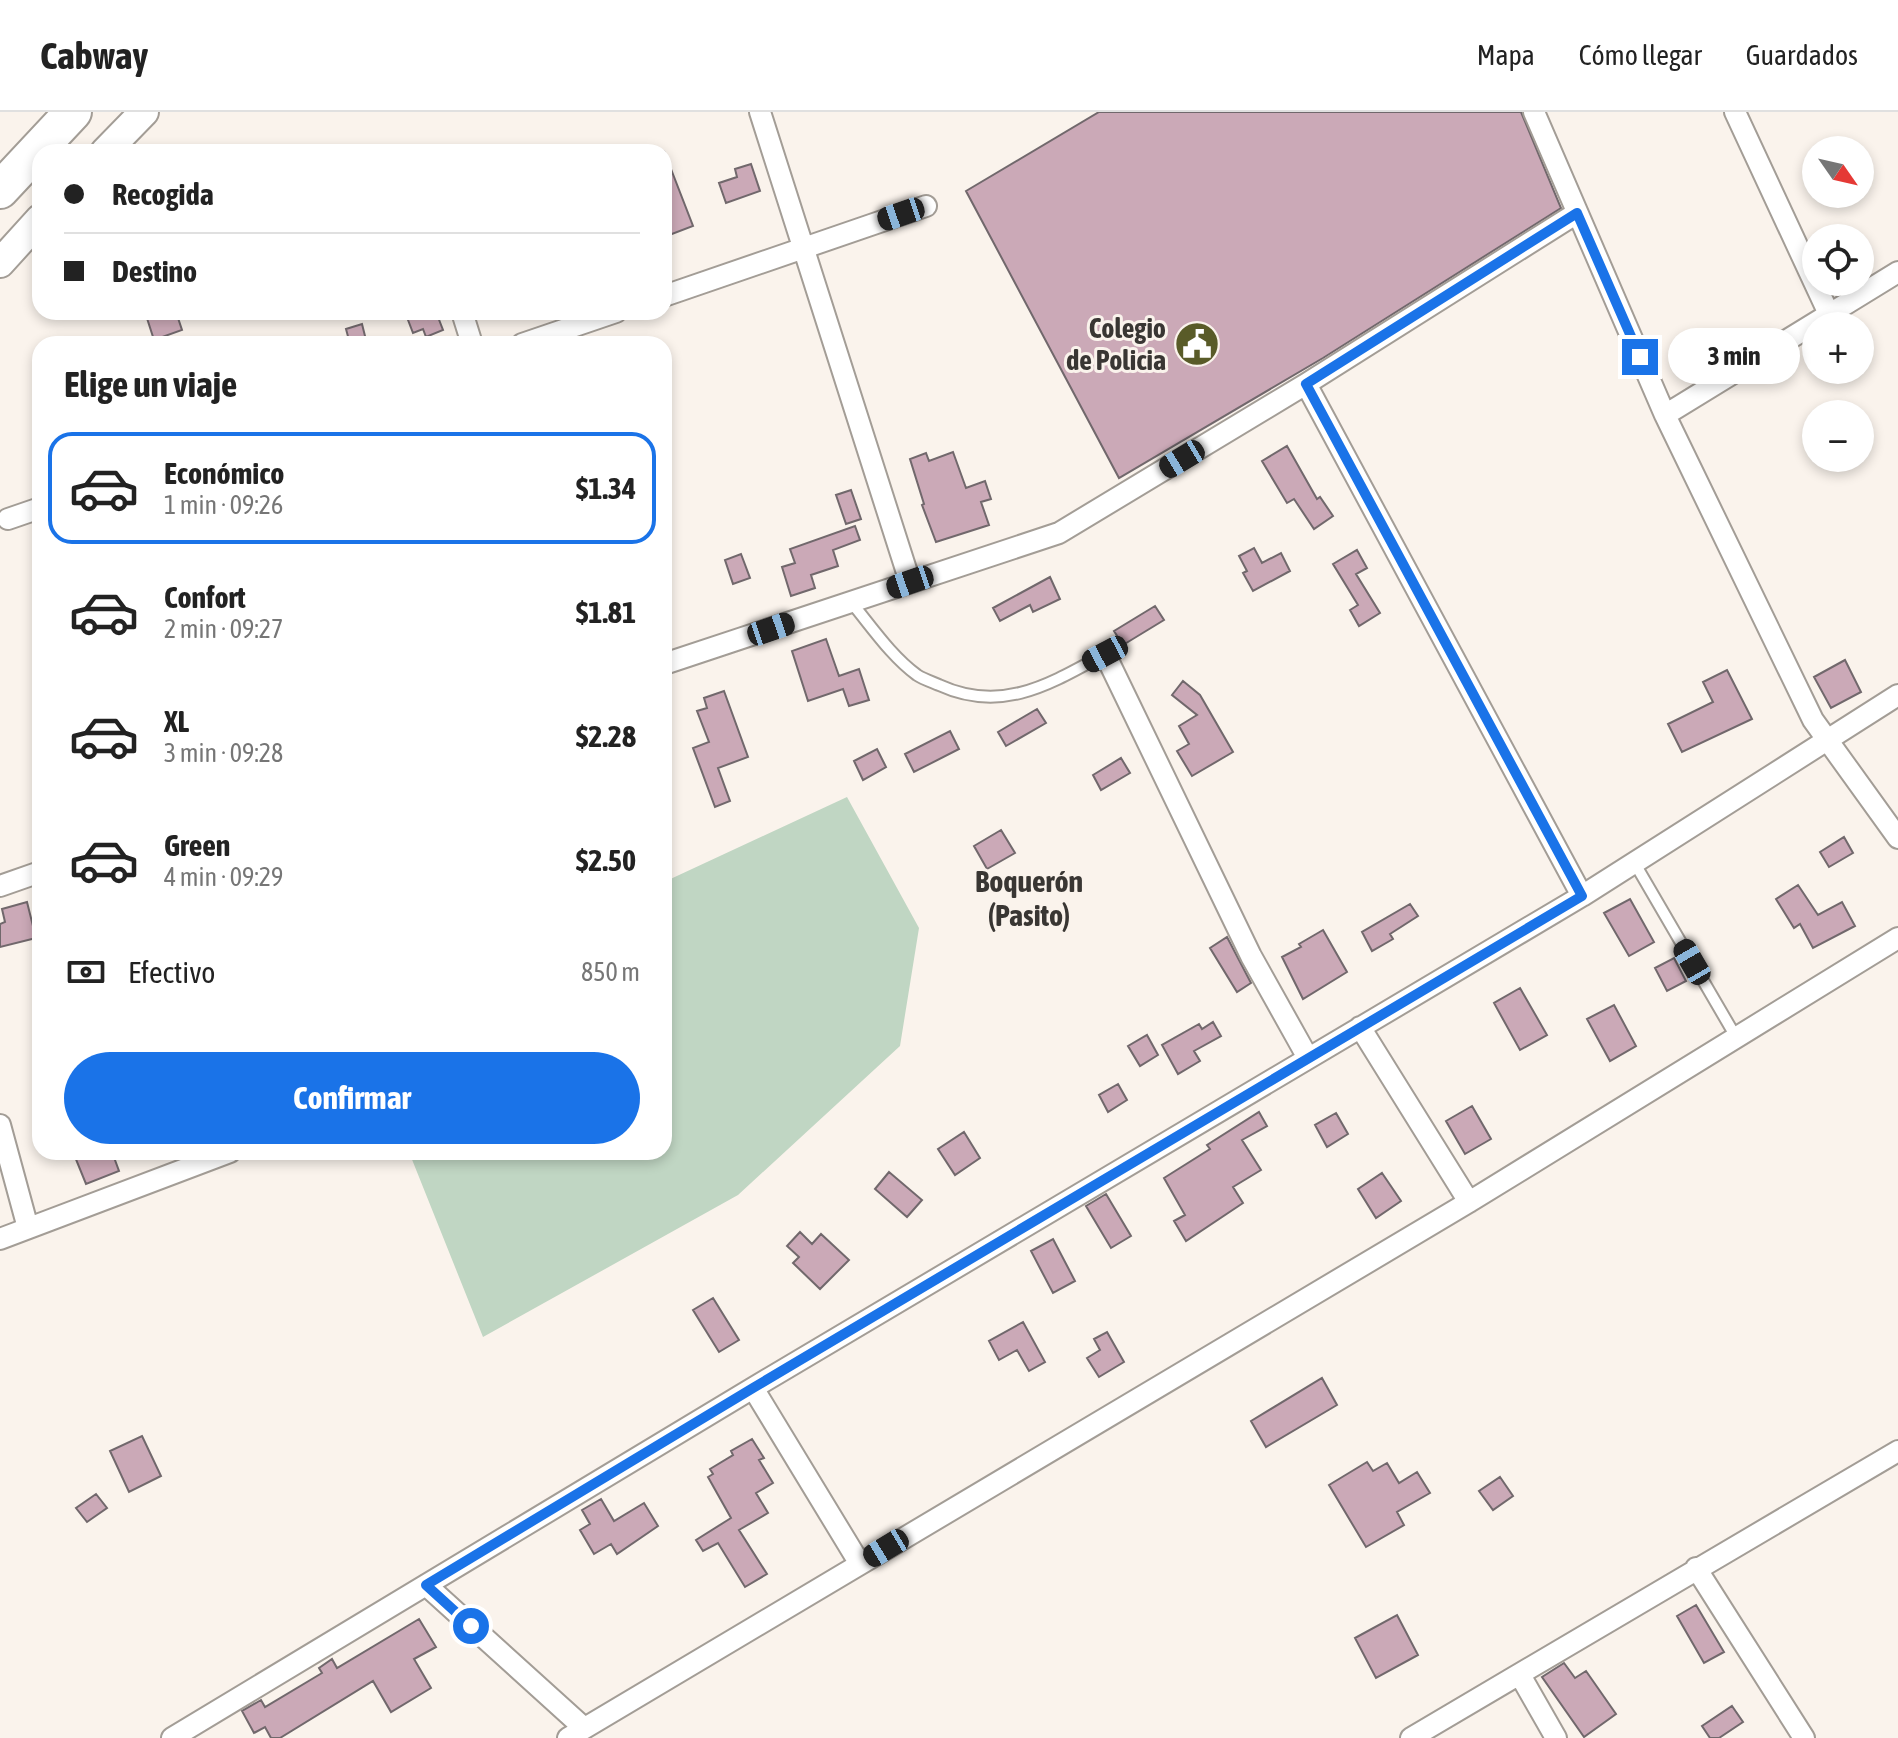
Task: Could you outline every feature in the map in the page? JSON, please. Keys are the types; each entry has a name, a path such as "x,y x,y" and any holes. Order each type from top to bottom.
{"highway":[{"path":"43,144 73,112"},
{"path":"0,190 32,156"}],"street":[{"path":"113,144 144,112"},
{"path":"760,112 910,582"},
{"path":"1534,112 1665,415 1813,720 1898,838"},
{"path":"1735,112 1828,312"},
{"path":"672,293 926,206"},
{"path":"672,661 1059,533 1306,384 1577,213"},
{"path":"0,263 32,228"},
{"path":"1832,312 1898,272"},
{"path":"546,336 592,320"},
{"path":"1665,415 1802,331"},
{"path":"1306,384 1582,896"},
{"path":"8,519 32,511"},
{"path":"1105,654 1251,956 1308,1058"},
{"path":"172,1738 753,1388 1582,896 1898,695"},
{"path":"0,886 32,875"},
{"path":"426,1585 576,1733 1469,1202 1898,938"},
{"path":"1360,1027 1469,1202"},
{"path":"0,1125 28,1228"},
{"path":"0,1239 209,1160"},
{"path":"753,1388 860,1564"},
{"path":"1411,1738 1898,1451"},
{"path":"1696,1568 1804,1738"},
{"path":"1520,1675 1556,1738"}],"lane":[{"path":"851,602 918,676 949,690 980,698 1017,696 1052,683 1105,654"},
{"path":"1634,862 1736,1037"}],"green space":[{"path":"847,797 919,928 900,1046 738,1195 483,1337 412,1160 672,1160 672,878"}],"building":[{"name":"Colegio de Policia","path":"1099,112 1521,112 1561,208 1323,358 1119,478 966,191"},
{"path":"751,164 760,191 726,203 719,183 737,177 735,169"},
{"path":"672,172 693,226 672,234"},
{"path":"148,320 179,320 182,330 165,336 153,336"},
{"path":"408,320 439,320 443,330 428,336 423,329 413,333"},
{"path":"362,324 365,336 348,336 346,329"},
{"path":"1287,446 1317,499 1320,497 1333,516 1314,529 1294,499 1287,503 1262,461"},
{"path":"953,452 966,488 985,481 991,499 981,502 989,525 936,542 910,459 926,453 929,461"},
{"path":"851,490 861,519 846,524 836,495"},
{"path":"855,526 860,540 833,550 838,566 811,575 815,588 791,596 782,567 795,563 790,549"},
{"path":"1254,548 1262,563 1281,553 1290,571 1253,591 1243,573 1247,571 1239,556"},
{"path":"1357,550 1367,568 1356,574 1380,613 1359,626 1350,610 1358,605 1333,564"},
{"path":"741,554 750,578 733,584 725,560"},
{"path":"1050,577 1060,599 1033,612 1030,605 1000,621 993,608"},
{"path":"1155,606 1164,620 1123,645 1114,631"},
{"path":"826,639 839,676 859,669 869,700 849,706 843,689 808,701 792,651"},
{"path":"1845,660 1861,692 1831,708 1814,677"},
{"path":"1727,670 1752,719 1682,752 1668,724 1713,702 1703,682"},
{"path":"1183,681 1200,695 1233,752 1192,776 1177,751 1189,744 1179,726 1197,715 1172,695"},
{"path":"724,691 748,757 718,768 730,801 715,807 693,748 709,742 697,711 707,708 704,698"},
{"path":"1037,709 1046,723 1006,746 998,732"},
{"path":"950,731 959,749 914,772 905,754"},
{"path":"877,749 886,767 863,780 854,761"},
{"path":"1121,758 1130,773 1101,790 1093,775"},
{"path":"1001,830 1015,853 987,869 974,846"},
{"path":"1844,837 1853,853 1829,867 1820,852"},
{"path":"1798,885 1818,915 1842,902 1855,926 1813,948 1800,924 1794,928 1776,899"},
{"path":"1630,899 1654,942 1629,956 1604,913"},
{"path":"27,902 32,939 0,947 0,924 5,922 2,909"},
{"path":"1410,904 1418,916 1390,934 1393,939 1372,951 1362,932"},
{"path":"1323,930 1347,972 1303,999 1282,957"},
{"path":"1227,937 1251,983 1237,992 1210,948"},
{"path":"1674,958 1686,981 1667,991 1655,968"},
{"path":"1520,988 1547,1035 1520,1050 1494,1003"},
{"path":"1614,1005 1636,1046 1610,1061 1587,1019"},
{"path":"1213,1022 1221,1036 1194,1051 1200,1061 1178,1074 1162,1045 1199,1024 1202,1029"},
{"path":"1147,1035 1158,1055 1140,1066 1128,1046"},
{"path":"1118,1084 1127,1100 1108,1112 1099,1095"},
{"path":"1472,1106 1491,1139 1465,1154 1446,1121"},
{"path":"1259,1112 1267,1126 1242,1140 1261,1170 1233,1187 1243,1203 1186,1241 1174,1221 1185,1215 1164,1178 1210,1149 1207,1145"},
{"path":"1336,1113 1348,1134 1327,1147 1315,1125"},
{"path":"964,1132 980,1158 955,1175 938,1149"},
{"path":"76,1160 115,1160 119,1171 86,1184"},
{"path":"889,1172 922,1200 907,1217 875,1189"},
{"path":"1382,1173 1401,1201 1376,1218 1358,1189"},
{"path":"1106,1194 1131,1236 1111,1248 1086,1206"},
{"path":"800,1232 812,1244 821,1234 849,1260 820,1289 793,1263 799,1257 787,1246"},
{"path":"1053,1239 1075,1281 1053,1293 1031,1251"},
{"path":"713,1298 739,1340 719,1352 693,1310"},
{"path":"1023,1322 1045,1362 1029,1371 1017,1350 999,1360 989,1341"},
{"path":"1107,1332 1124,1362 1099,1377 1087,1358 1100,1350 1094,1339"},
{"path":"1322,1378 1337,1405 1266,1447 1251,1421"},
{"path":"142,1436 161,1476 129,1492 110,1451"},
{"path":"752,1439 764,1458 759,1460 773,1483 756,1493 768,1513 739,1530 767,1574 745,1587 718,1543 703,1551 696,1540 731,1518 708,1477 713,1474 710,1469 733,1455 731,1451"},
{"path":"1367,1462 1373,1471 1387,1463 1399,1483 1417,1472 1430,1493 1397,1512 1404,1525 1366,1547 1329,1485"},
{"path":"1500,1477 1513,1496 1493,1510 1479,1491"},
{"path":"96,1494 107,1508 87,1522 76,1508"},
{"path":"601,1499 614,1521 644,1503 658,1526 617,1554 611,1544 594,1554 580,1530 590,1524 582,1510"},
{"path":"1696,1605 1724,1652 1704,1663 1677,1616"},
{"path":"1397,1615 1418,1655 1376,1678 1355,1638"},
{"path":"419,1619 436,1647 414,1659 431,1688 391,1712 373,1681 280,1738 271,1738 265,1727 254,1733 242,1711 261,1700 265,1707 322,1673 319,1668 332,1659 337,1668"},
{"path":"1564,1663 1575,1678 1586,1671 1616,1714 1584,1737 1542,1677"},
{"path":"1732,1706 1743,1722 1719,1738 1710,1738 1702,1726"}],"place":[{"name":"Colegio de Policia","path":"1197,344"}],"district":[{"name":"Boquerón (Pasito)","path":"1029,899"}],"route":[{"path":"471,1626 426,1585 1582,896 1306,384 1577,213 1640,357"}]}
